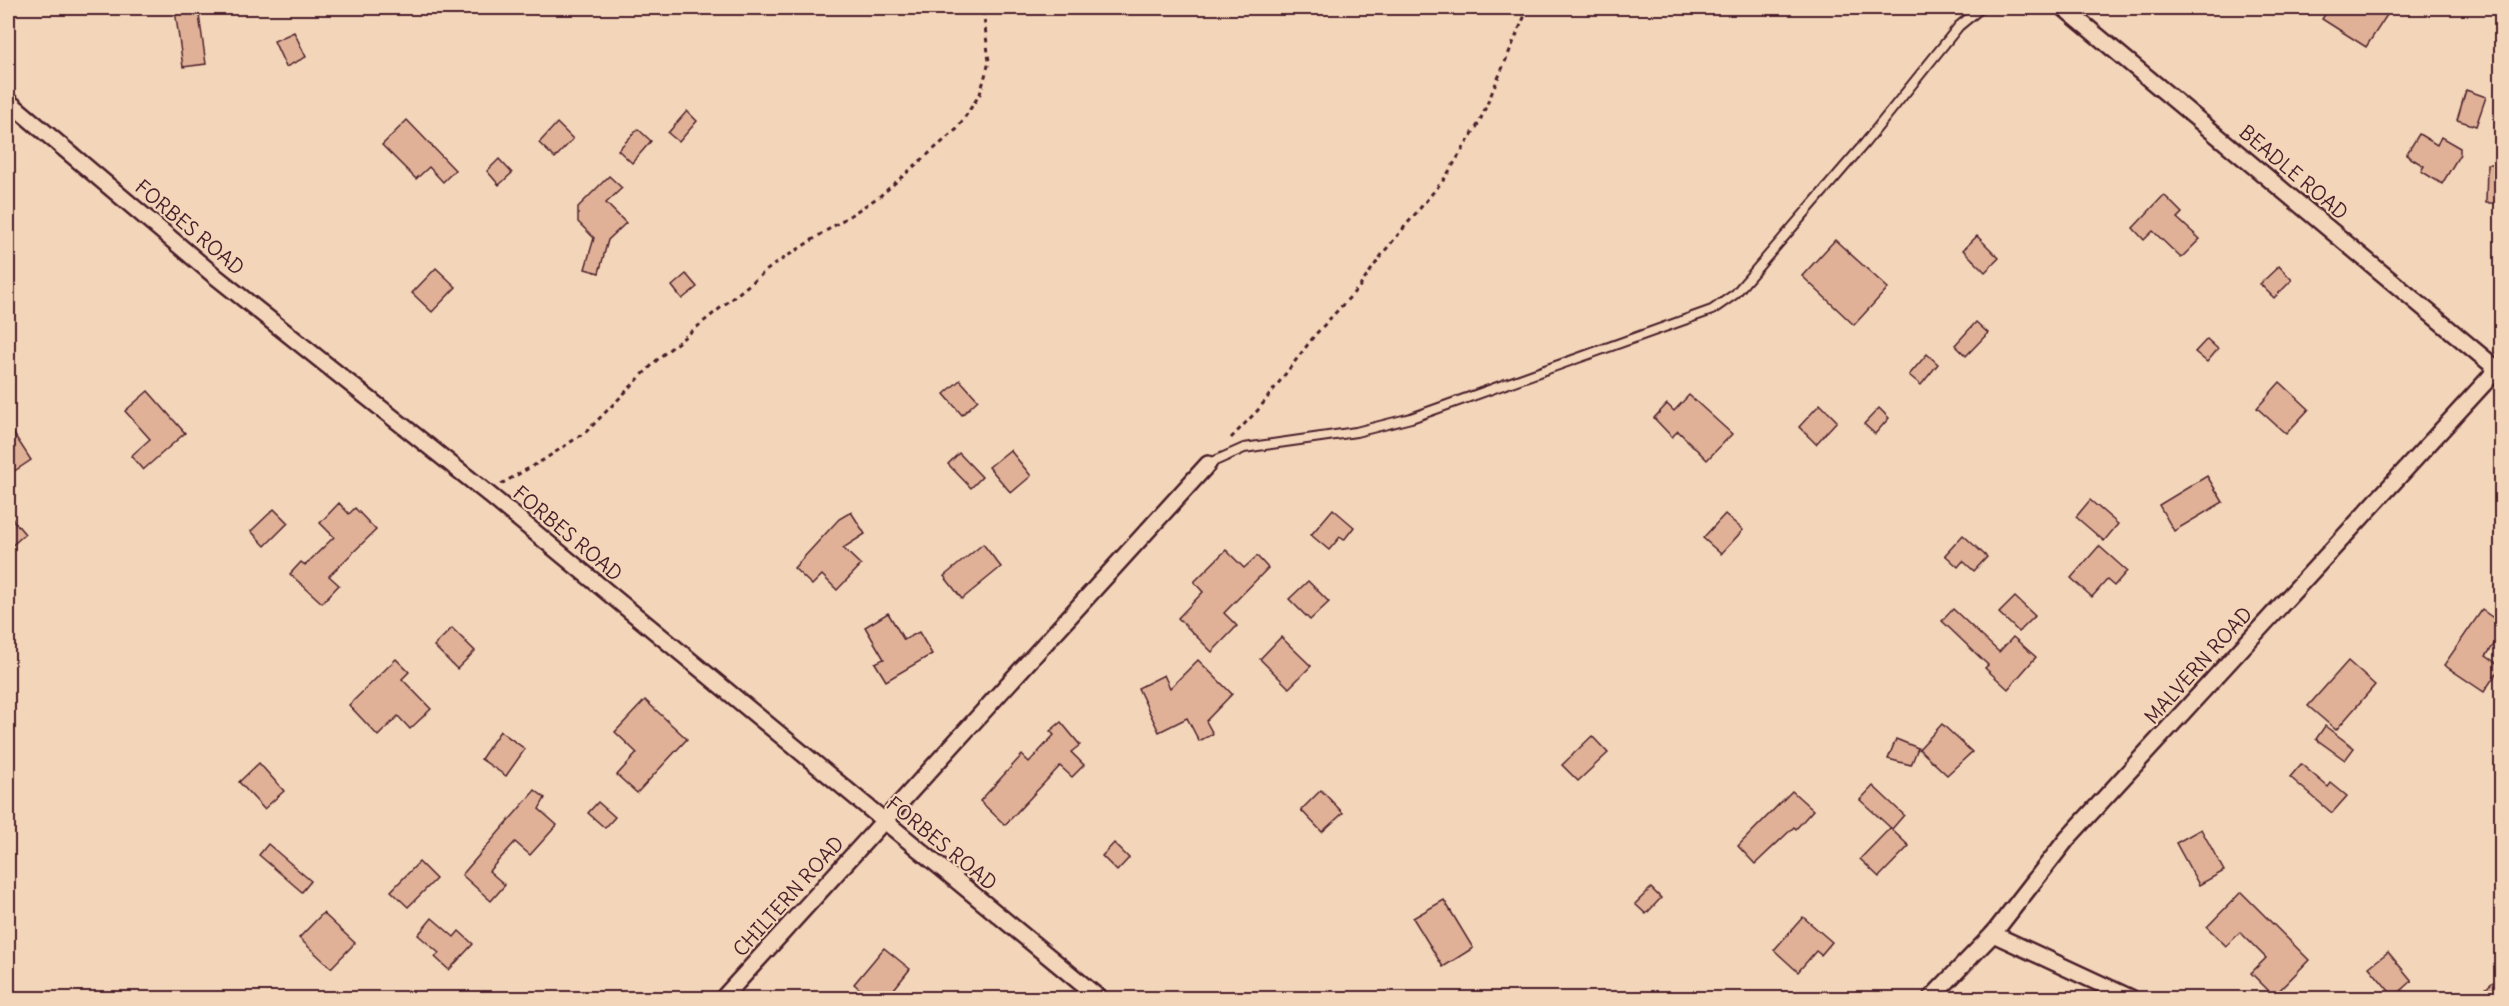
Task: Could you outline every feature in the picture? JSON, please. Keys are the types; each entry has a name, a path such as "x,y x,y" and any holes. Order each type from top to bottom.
{"street":[{"name":"BEADLE ROAD","path":"2064,8 2500,366"},
{"name":"FORBES ROAD","path":"8,101 215,276 486,492 1099,999"},
{"name":"MALVERN ROAD","path":"1931,999 1993,934 2067,839 2500,366"},
{"name":"CHILTERN ROAD","path":"723,999 1208,464"},
{"path":"1993,934 2132,999"}],"lane":[{"path":"1208,464 1245,448 1356,432 1411,418 1712,310 1736,294 1865,143 1959,26 1981,8"}],"path":[{"path":"486,492 545,459 587,431 660,357 763,273 909,173 957,129 980,94 989,62 983,8"},
{"path":"1229,441 1258,410 1315,335 1360,286 1383,254 1446,178 1479,123 1528,8"}],"building":[{"path":"198,8 206,64 183,67 175,10"},
{"path":"2329,8 2374,8 2387,15 2366,47 2322,19"},
{"path":"294,32 306,57 286,67 274,41"},
{"path":"2466,90 2486,97 2476,126 2457,120"},
{"path":"687,111 697,121 679,142 668,133"},
{"path":"407,120 455,170 443,182 429,167 416,179 382,145"},
{"path":"557,123 573,139 555,158 539,143"},
{"path":"638,129 651,141 632,163 618,150"},
{"path":"2419,134 2437,145 2441,137 2460,148 2460,154 2442,184 2421,171 2424,166 2406,155"},
{"path":"499,159 512,173 499,185 487,171"},
{"path":"2487,164 2502,164 2502,203 2486,203"},
{"path":"609,176 622,188 606,203 626,223 608,240 599,273 585,269 594,238 578,222 578,207"},
{"path":"2164,195 2182,213 2177,218 2200,239 2181,258 2153,231 2144,240 2133,228"},
{"path":"1977,236 1999,258 1985,272 1963,250"},
{"path":"1835,240 1888,288 1854,325 1802,276"},
{"path":"2279,266 2292,280 2274,298 2260,284"},
{"path":"436,268 456,287 432,312 412,293"},
{"path":"686,274 697,287 682,299 672,286"},
{"path":"1976,322 1988,333 1966,356 1955,345"},
{"path":"2207,339 2218,349 2207,362 2195,352"},
{"path":"1927,354 1938,364 1921,385 1909,375"},
{"path":"960,380 978,400 962,415 944,394"},
{"path":"2280,382 2309,409 2286,434 2257,408"},
{"path":"148,391 185,433 143,470 131,456 150,439 125,411"},
{"path":"1689,395 1732,434 1707,460 1678,431 1672,437 1654,418 1667,404 1674,411"},
{"path":"1820,404 1837,421 1816,444 1799,427"},
{"path":"1879,408 1889,418 1875,434 1864,424"},
{"path":"8,425 31,460 13,472 8,464"},
{"path":"1010,450 1031,476 1011,493 989,467"},
{"path":"959,453 982,477 971,488 948,464"},
{"path":"2207,476 2223,502 2174,531 2159,505"},
{"path":"2090,500 2118,524 2104,541 2076,517"},
{"path":"339,503 349,514 355,508 376,530 329,576 339,585 322,603 290,574 301,562 305,565 334,537 320,523"},
{"path":"274,509 288,523 265,546 251,531"},
{"path":"1333,509 1354,527 1344,540 1340,537 1329,550 1311,535"},
{"path":"851,512 865,534 843,548 861,565 837,590 822,575 812,585 794,568 839,519"},
{"path":"8,514 25,534 8,549"},
{"path":"1725,514 1743,530 1721,554 1703,538"},
{"path":"1963,535 1987,557 1974,571 1963,561 1958,567 1945,555"},
{"path":"983,544 1001,567 962,599 944,576"},
{"path":"2099,546 2127,571 2114,586 2107,580 2092,597 2071,578"},
{"path":"1226,550 1244,568 1257,556 1268,568 1224,613 1237,626 1212,652 1178,618 1203,592 1194,582"},
{"path":"1308,581 1329,602 1310,620 1289,599"},
{"path":"2015,597 2035,616 2019,632 1999,613"},
{"path":"1953,609 1999,652 2013,637 2036,657 2008,689 1985,668 1988,665 1942,621"},
{"path":"2482,610 2502,624 2502,633 2486,656 2501,666 2484,692 2444,665"},
{"path":"888,613 904,640 919,632 932,654 886,681 875,663 884,659 865,627"},
{"path":"452,628 475,651 457,669 434,646"},
{"path":"1281,637 1311,666 1289,688 1260,659"},
{"path":"396,659 409,672 402,679 431,709 410,729 398,716 378,736 349,705"},
{"path":"1198,660 1232,694 1206,721 1213,734 1199,741 1187,718 1159,732 1138,688 1164,675 1170,688"},
{"path":"2348,661 2375,685 2336,730 2308,706"},
{"path":"645,700 687,739 637,793 617,775 637,753 615,732"},
{"path":"1061,722 1080,745 1071,752 1084,765 1072,777 1060,766 1005,825 980,801 1022,755 1029,762 1054,735 1050,731"},
{"path":"1942,724 1972,752 1947,775 1919,749"},
{"path":"2325,726 2354,748 2345,760 2316,739"},
{"path":"500,731 525,749 506,776 481,759"},
{"path":"1592,736 1608,753 1578,781 1562,765"},
{"path":"1896,739 1918,748 1911,765 1888,759"},
{"path":"259,763 284,791 264,809 239,782"},
{"path":"2301,764 2328,787 2331,783 2347,796 2332,813 2290,777"},
{"path":"1873,786 1904,815 1892,829 1860,800"},
{"path":"535,790 545,798 539,809 557,825 530,855 515,842 489,871 505,885 491,901 462,875"},
{"path":"1321,790 1343,813 1322,832 1301,810"},
{"path":"1792,791 1813,810 1796,829 1794,827 1755,864 1738,846"},
{"path":"598,802 615,817 605,828 588,813"},
{"path":"1890,828 1909,846 1879,877 1860,859"},
{"path":"2201,829 2224,871 2199,885 2176,843"},
{"path":"1114,843 1129,858 1117,871 1102,856"},
{"path":"268,844 311,881 302,892 259,855"},
{"path":"419,862 436,879 408,907 391,891"},
{"path":"1651,888 1661,898 1646,914 1635,904"},
{"path":"2241,892 2309,960 2274,996 2251,973 2266,958 2240,932 2226,946 2207,927"},
{"path":"1444,900 1473,948 1443,967 1413,918"},
{"path":"323,913 355,943 331,968 299,938"},
{"path":"1803,917 1832,942 1821,955 1816,951 1798,972 1774,950"},
{"path":"432,918 454,937 459,931 473,944 449,970 435,957 439,953 418,935"},
{"path":"884,948 910,969 886,999 871,999 854,984"},
{"path":"2388,952 2412,981 2394,997 2369,967"},
{"path":"2493,982 2502,991 2502,999 2474,999"}]}
